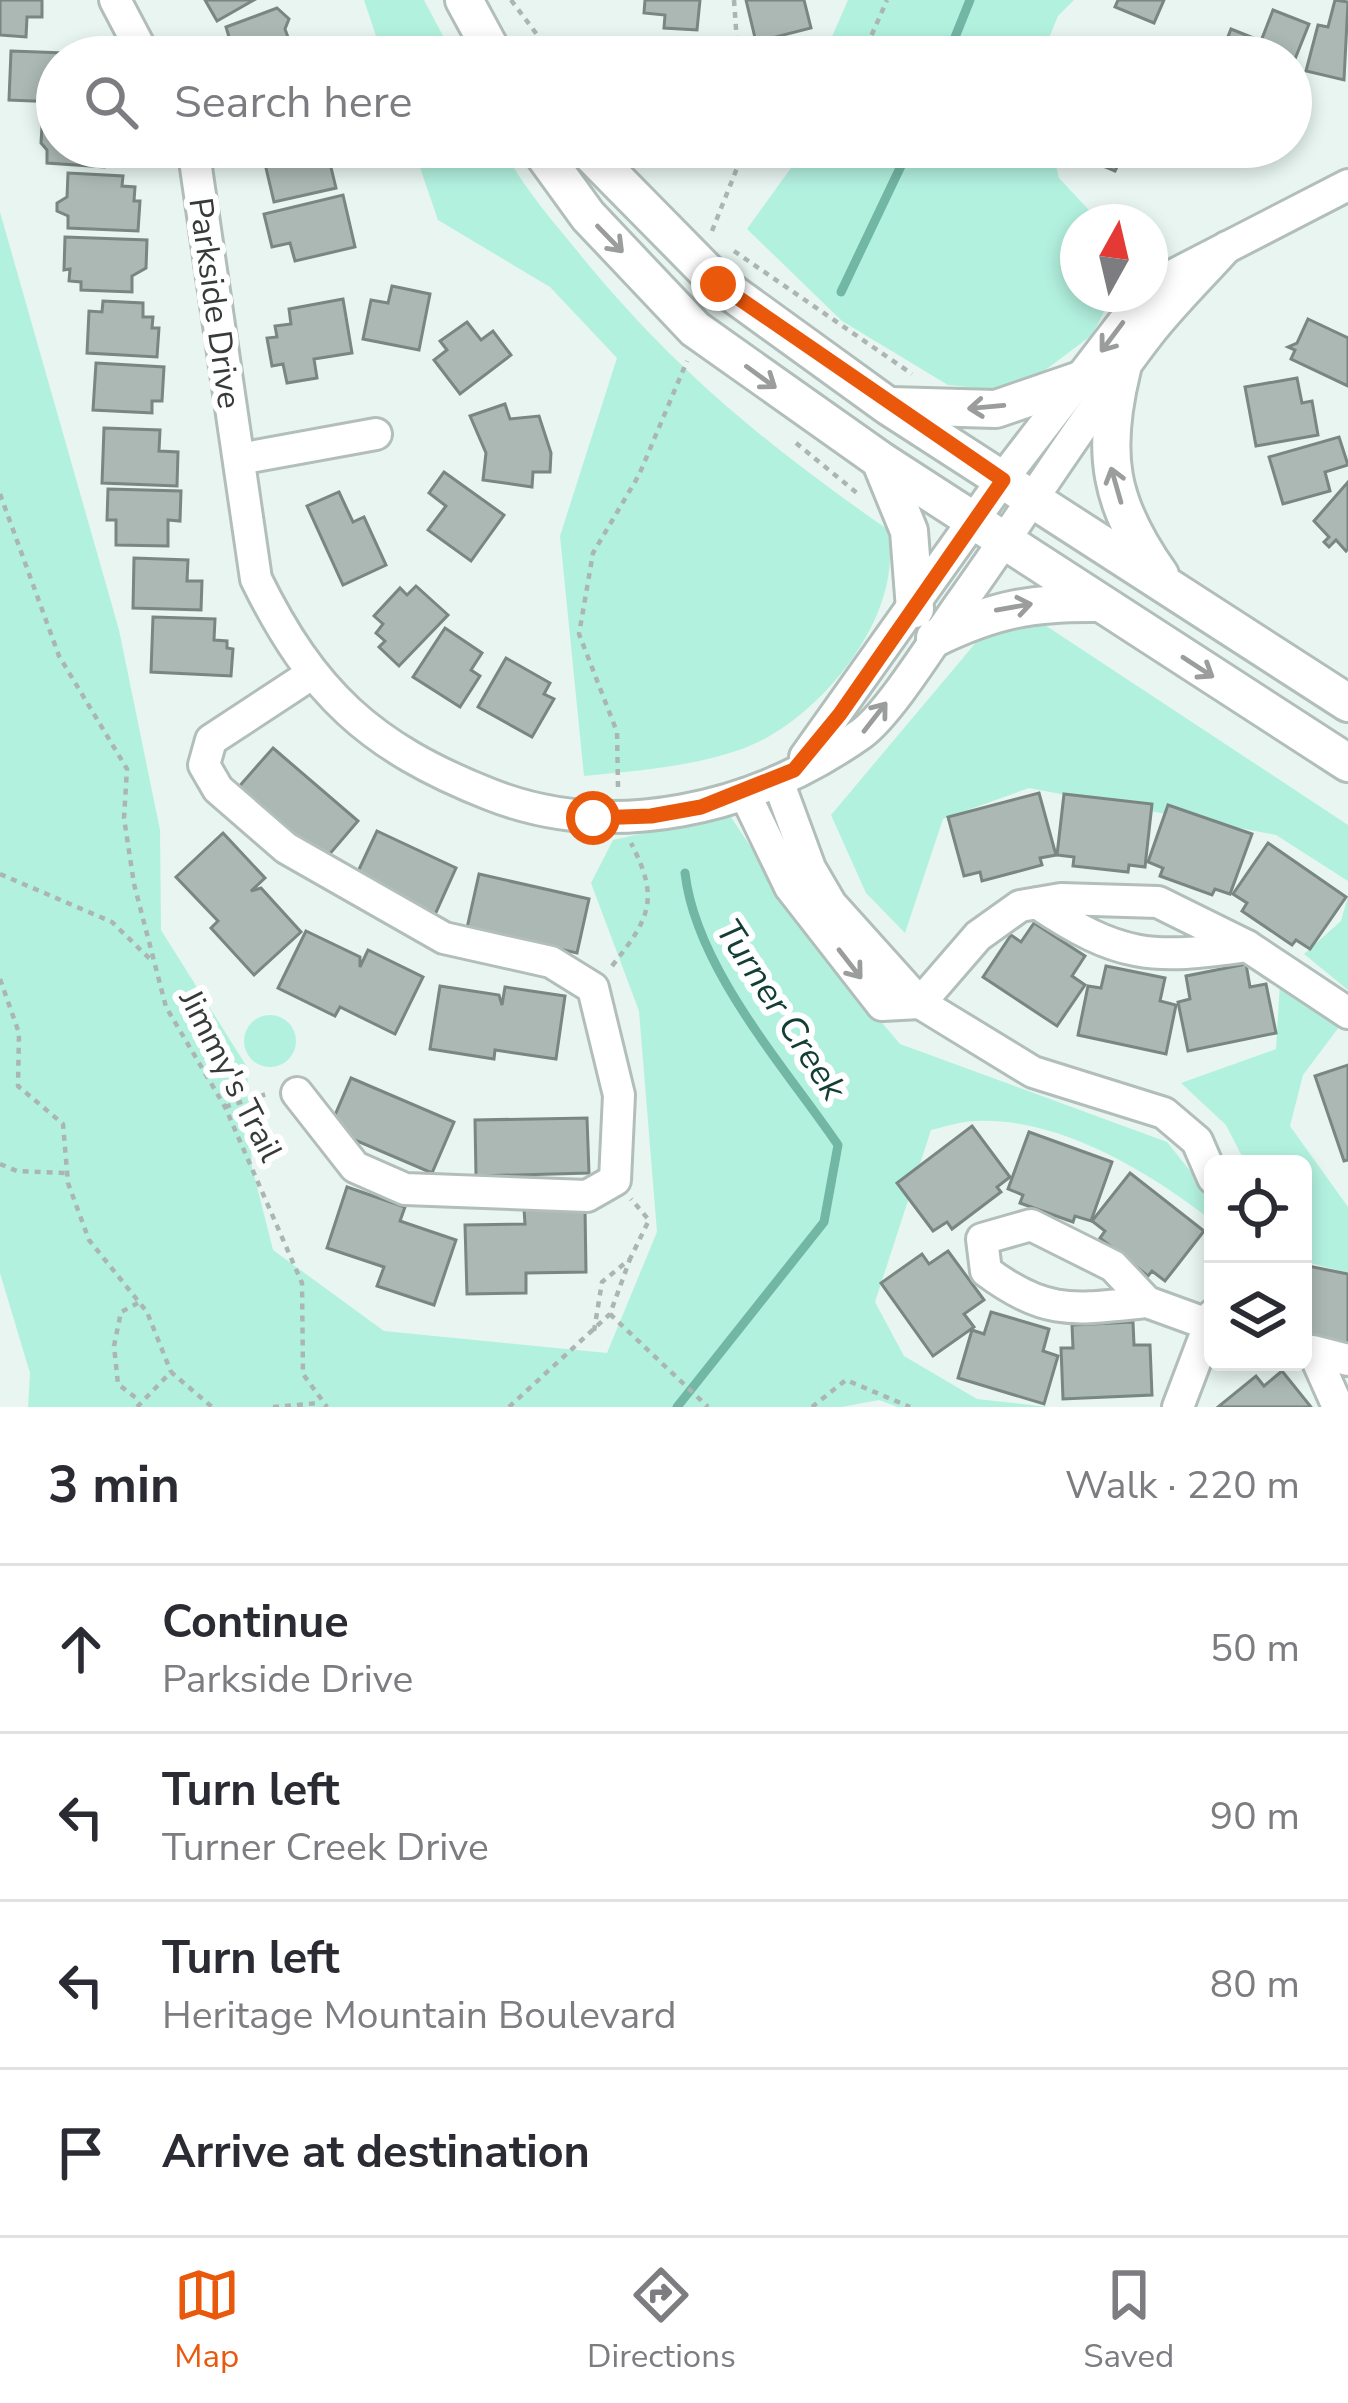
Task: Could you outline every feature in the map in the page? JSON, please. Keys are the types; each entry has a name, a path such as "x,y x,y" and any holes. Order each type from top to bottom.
{"main road":[{"path":"464,0 484,36"},
{"path":"553,168 588,216 695,329 973,522 1348,763"},
{"path":"605,168 718,284 888,406 1348,703"},
{"path":"1122,369 1108,425 1108,456 1135,540 1169,588"},
{"path":"888,406 996,409 1080,380"},
{"path":"880,460 909,530 925,624 1046,602 1100,603"}],"street":[{"path":"116,0 134,36"},
{"name":"Parkside Drive","path":"196,168 256,578 310,675 392,748 507,801 618,818 701,807 786,776 864,732 925,624 1005,542 1018,489"},
{"path":"1168,278 1348,185"},
{"path":"925,624 973,522 1018,489 1227,247"},
{"path":"1018,489 1080,380 1131,312"},
{"path":"239,459 376,434"},
{"path":"296,1093 355,1167 405,1190 587,1196 615,1180 619,1095 593,988 551,962 444,938 286,848 218,789 204,765 211,740 310,675"},
{"path":"786,776 810,868 831,904 920,1003 1033,1072 1164,1113 1197,1141 1204,1157"},
{"path":"745,794 790,887 883,1006 920,1003 978,936 1020,906 1061,899 1157,902 1247,946 1348,1013"},
{"path":"1037,903 1088,938 1167,958 1247,946"},
{"path":"1147,1302 1113,1265 1031,1226 982,1239 986,1270 1029,1297 1062,1310 1147,1302 1204,1320"},
{"path":"1178,1407 1204,1342"},
{"path":"1312,1351 1348,1360"},
{"path":"1312,1358 1338,1407"}],"path":[{"path":"511,0 538,36"},
{"path":"734,0 737,36"},
{"path":"871,36 886,0"},
{"path":"701,225 710,235 736,168"},
{"path":"729,248 924,381"},
{"path":"593,988 650,911 648,877 618,818 617,732 579,634 592,553 639,475 689,356"},
{"name":"Jimmy's Trail","path":"0,494 59,656 127,770 124,818 166,1007 225,1107 302,1282 303,1374 319,1403"},
{"path":"0,874 112,922 155,964"},
{"path":"0,979 19,1033 18,1085 64,1124 67,1173 89,1240 139,1302 171,1372 212,1407"},
{"path":"225,1107 258,1093 296,1093"},
{"path":"0,1164 17,1171 67,1173"},
{"path":"508,1407 610,1314 649,1220 615,1180"},
{"path":"594,1330 602,1282 630,1259"},
{"path":"139,1302 122,1312 114,1346 118,1384 138,1404 171,1372"},
{"path":"610,1314 708,1407"},
{"path":"812,1407 846,1380 910,1407"},
{"path":"273,1407 319,1403 327,1407"}],"green space":[{"path":"364,0 424,0 443,36 376,36"},
{"path":"848,0 1074,0 1058,16 1050,36 832,36"},
{"path":"420,168 515,168 613,293 684,368 800,466 887,529 890,562 884,596 870,629 826,691 769,737 701,761 584,776 560,536 617,358 550,287 438,220"},
{"path":"791,168 1056,168 1059,178 1083,204 1060,204 1060,312 1104,312 1092,335 1016,392 948,385 842,321 747,229"},
{"path":"0,212 119,630 160,830 161,930 247,1067 252,1167 273,1250 384,1331 607,1353 657,1232 639,1011 591,883 613,840 729,814 812,940 900,1044 1167,1142 1204,1191 1204,1215 1101,1151 1039,1128 970,1121 931,1130 875,1302 904,1356 977,1399 1049,1407 898,1407 879,1400 842,1407 28,1407 30,1373 0,1273"},
{"path":"1010,602 1348,825 1348,881 1276,835 1029,788 943,819 905,933 866,893 831,815"},
{"path":"1348,896 1348,990 1304,954 1341,921"},
{"path":"1280,983 1339,1027 1303,1075 1290,1126 1311,1155 1241,1155 1226,1125 1181,1083 1276,1049"},
{"path":"270,1015 288,1023 296,1041 288,1059 270,1067 252,1059 244,1041 252,1023"},
{"path":"1312,1157 1348,1207 1348,1273 1312,1263"}],"building":[{"path":"0,0 42,0 42,17 27,17 26,37 0,35"},
{"path":"205,0 254,0 217,21"},
{"path":"645,0 700,0 697,30 664,28 665,15 644,13"},
{"path":"746,0 804,0 811,28 755,36"},
{"path":"1118,0 1164,0 1154,23 1115,7"},
{"path":"1335,0 1348,2 1344,80 1312,72 1318,25 1328,27"},
{"path":"277,8 289,19 288,36 229,36 226,27"},
{"path":"1273,10 1309,24 1304,36 1263,36"},
{"path":"11,51 36,52 36,101 9,100"},
{"path":"266,168 331,168 336,188 274,202"},
{"path":"68,173 123,176 122,186 135,187 134,201 140,201 138,231 68,228 68,216 57,211 57,203 67,197"},
{"path":"343,195 355,247 295,261 290,243 272,247 264,214"},
{"path":"65,237 147,240 146,268 132,276 132,292 81,290 81,282 69,281 70,269 64,270"},
{"path":"392,286 430,294 419,350 363,339 371,300 388,303"},
{"path":"343,299 352,353 314,359 317,378 287,383 283,364 272,366 267,338 277,337 275,326 291,324 289,309"},
{"path":"103,301 143,303 143,317 153,317 152,328 159,328 157,357 87,353 89,311 102,312"},
{"path":"1308,319 1348,338 1348,386 1291,359 1295,350 1288,347 1297,343"},
{"path":"467,322 481,340 493,331 511,355 460,394 434,360 447,350 440,341"},
{"path":"96,363 164,367 162,401 152,401 152,413 93,410"},
{"path":"1297,378 1302,403 1312,401 1318,435 1256,446 1245,387"},
{"path":"505,404 510,419 539,416 551,453 550,472 533,472 532,487 483,480 486,453 470,416"},
{"path":"104,428 160,430 159,451 178,452 177,486 102,483"},
{"path":"1339,437 1348,465 1325,472 1330,491 1283,504 1269,457"},
{"path":"444,472 504,515 471,561 428,530 446,506 429,493"},
{"path":"1348,482 1346,551 1336,540 1329,547 1324,542 1329,537 1314,521"},
{"path":"108,489 181,491 180,521 168,520 168,546 116,545 116,520 107,520"},
{"path":"339,492 353,522 364,517 386,565 343,585 307,506"},
{"path":"134,558 188,560 187,581 202,581 201,610 133,608"},
{"path":"416,586 448,615 399,666 379,647 385,641 376,633 383,624 374,616 400,588 407,595"},
{"path":"153,617 215,619 214,640 227,641 227,648 233,649 231,676 151,672"},
{"path":"445,628 482,653 471,670 480,676 460,707 413,677"},
{"path":"506,658 550,683 544,694 554,699 532,737 478,707"},
{"path":"273,748 358,821 322,863 236,790"},
{"path":"1039,793 1056,855 1040,858 1042,865 982,881 980,872 964,876 948,817"},
{"path":"1064,794 1152,804 1145,867 1129,865 1128,872 1073,866 1074,857 1057,855"},
{"path":"1168,805 1252,834 1230,894 1215,889 1212,895 1160,876 1163,868 1148,862"},
{"path":"377,831 456,868 433,919 353,882"},
{"path":"223,833 265,878 251,891 261,888 301,932 254,975 211,928 218,921 176,877"},
{"path":"1268,843 1346,897 1310,949 1296,940 1292,945 1242,911 1247,903 1233,894"},
{"path":"479,874 589,899 577,953 467,928"},
{"path":"1034,923 1085,956 1072,976 1085,985 1057,1026 983,977 1011,935 1021,942"},
{"path":"306,931 360,957 360,967 368,950 423,977 395,1034 340,1007 335,1016 278,988"},
{"path":"1246,964 1250,987 1266,984 1276,1033 1188,1051 1178,1002 1190,999 1186,976"},
{"path":"1106,966 1165,978 1160,1001 1176,1005 1166,1054 1078,1035 1088,986 1101,988"},
{"path":"440,986 499,995 502,1005 505,987 565,996 556,1059 495,1050 494,1059 430,1049"},
{"path":"1348,1065 1348,1160 1344,1161 1315,1076"},
{"path":"351,1078 454,1122 432,1173 329,1129"},
{"path":"587,1118 589,1173 476,1176 475,1120"},
{"path":"972,1126 1010,1177 997,1187 1001,1192 952,1229 947,1222 933,1231 897,1183"},
{"path":"1029,1132 1112,1162 1091,1221 1075,1216 1073,1222 1020,1203 1023,1195 1008,1189"},
{"path":"1130,1173 1204,1231 1165,1281 1152,1271 1148,1276 1100,1238 1105,1231 1092,1221"},
{"path":"347,1187 405,1207 400,1221 456,1240 434,1305 377,1286 384,1267 327,1248"},
{"path":"585,1208 586,1272 526,1273 526,1293 467,1294 465,1225 525,1224 524,1209"},
{"path":"948,1251 984,1300 964,1314 974,1327 933,1356 881,1283 922,1254 929,1264"},
{"path":"1312,1267 1348,1274 1348,1345 1312,1339"},
{"path":"991,1312 1049,1329 1043,1351 1058,1356 1044,1404 958,1378 972,1330 984,1334"},
{"path":"1133,1322 1134,1345 1150,1345 1152,1395 1063,1399 1061,1348 1073,1348 1072,1325"},
{"path":"1282,1371 1311,1407 1218,1407 1256,1376 1264,1386"}],"waterway":[{"name":"Turner Creek","path":"955,36 970,0"},
{"name":"Turner Creek","path":"841,292 900,168"},
{"name":"Turner Creek","path":"677,1407 824,1222 838,1145 724,980 693,909 685,873"}],"route":[{"path":"593,818 651,816 701,807 778,781 794,770 840,714 1003,480 888,406 718,284"}]}
